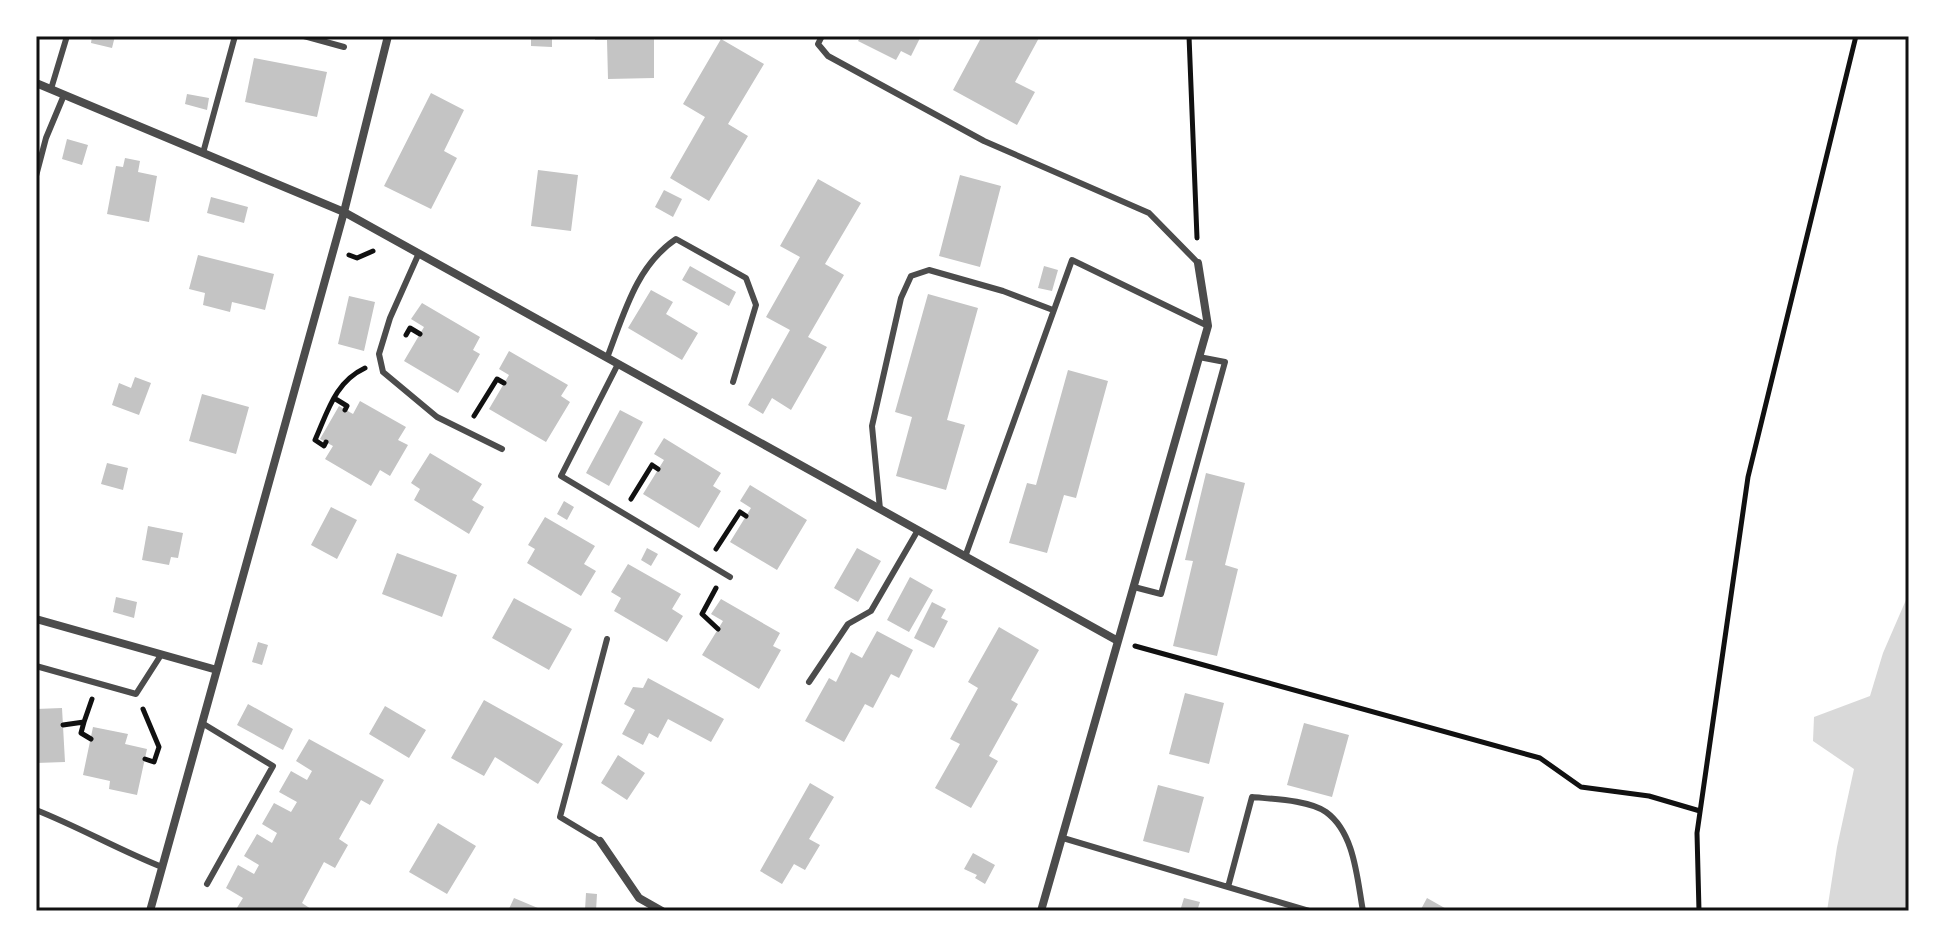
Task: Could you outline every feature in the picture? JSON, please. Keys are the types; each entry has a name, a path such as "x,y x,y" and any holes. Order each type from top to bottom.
{"street":[{"path":"150,911 334,249 388,36"},
{"path":"36,83 344,212 1118,641"},
{"path":"1041,911 1208,326 1198,263"},
{"path":"36,619 217,670"},
{"path":"600,841 639,898 662,911"}],"lane":[{"path":"51,89 67,36"},
{"path":"203,153 235,36"},
{"path":"304,36 344,47"},
{"path":"822,36 818,44 828,56 984,141 1149,213 1198,263"},
{"path":"36,176 46,138 64,95"},
{"path":"607,358 635,285 659,250 676,239 746,278 756,305 733,382"},
{"path":"419,253 390,318 379,354 383,372 437,417 502,449"},
{"path":"965,557 1072,260 1208,326"},
{"path":"880,509 872,426 901,298 911,276 929,270 1003,291 1053,310"},
{"path":"1134,587 1161,594 1225,362 1199,357"},
{"path":"618,364 561,476 727,575"},
{"path":"809,682 848,624 871,611 918,530"},
{"path":"600,841 560,817 607,639"},
{"path":"36,666 136,694 161,655"},
{"path":"202,723 273,766 207,884"},
{"path":"1228,887 1252,797 1295,802 1326,811 1338,825 1351,849 1363,911"},
{"path":"36,810 162,867"},
{"path":"1063,838 1309,911"}],"path":[{"path":"1189,36 1198,263"},
{"path":"1699,911 1697,833 1748,477 1856,36"},
{"path":"334,249 357,258 369,251 377,252"},
{"path":"326,442 324,446 315,440 339,387 351,375 381,360"},
{"path":"466,431 497,379 504,383"},
{"path":"334,398 347,406 345,410"},
{"path":"622,513 652,465 658,469"},
{"path":"707,564 740,512 746,516"},
{"path":"718,629 702,614 727,575"},
{"path":"1118,641 1540,758 1581,787 1649,796 1700,811"},
{"path":"91,739 81,733 97,683"},
{"path":"136,694 159,747 154,762 145,759"},
{"path":"63,725 84,722"}],"shaded area":[{"path":"1909,593 1909,911 1827,911 1854,769 1813,741 1814,717 1870,696 1883,653"}],"building":[{"path":"92,36 115,36 112,48 91,43"},
{"path":"531,36 552,36 552,47 531,46"},
{"path":"595,36 654,36 654,78 608,79 607,40 595,40"},
{"path":"861,36 921,36 911,56 901,51 896,60 858,41"},
{"path":"982,36 1040,36 1015,82 1035,92 1017,125 953,90"},
{"path":"721,39 764,64 728,124 748,136 709,201 670,178 705,117 683,104"},
{"path":"254,58 327,72 317,117 245,102"},
{"path":"431,93 464,110 444,151 457,158 431,209 384,186"},
{"path":"187,94 209,98 207,110 185,104"},
{"path":"67,139 88,145 82,165 62,159"},
{"path":"125,158 140,161 138,172 157,176 149,222 107,214 116,166 123,167"},
{"path":"538,170 578,175 571,231 531,226"},
{"path":"960,175 1001,186 980,267 939,256"},
{"path":"818,179 861,203 825,264 844,275 808,337 827,347 791,410 772,398 763,414 748,405 790,330 766,317 800,257 780,246"},
{"path":"664,190 682,199 673,217 655,207"},
{"path":"211,197 248,207 244,223 207,213"},
{"path":"198,255 274,274 265,310 232,302 230,312 203,305 205,293 189,289"},
{"path":"690,266 736,292 729,306 682,280"},
{"path":"1044,266 1058,270 1052,291 1038,288"},
{"path":"651,290 673,302 666,314 698,333 682,360 628,328"},
{"path":"928,294 978,308 947,420 965,425 946,490 896,476 912,417 895,412"},
{"path":"349,296 375,302 364,351 338,344"},
{"path":"422,303 480,337 473,350 480,354 458,393 404,361 424,327 411,319"},
{"path":"509,351 568,385 561,396 570,402 546,442 489,409 509,375 499,369"},
{"path":"1068,370 1108,381 1076,498 1064,495 1047,553 1009,543 1027,483 1036,485"},
{"path":"135,377 151,383 139,415 112,405 119,383 131,388"},
{"path":"202,394 249,407 236,454 189,441"},
{"path":"360,401 406,427 398,440 408,445 390,476 380,470 371,486 325,459 333,446 320,439 339,406 353,414"},
{"path":"620,410 643,422 609,486 586,473"},
{"path":"664,438 721,473 713,486 721,491 699,528 643,494 664,460 654,454"},
{"path":"430,453 482,484 472,500 484,507 469,534 414,500 420,489 411,483"},
{"path":"107,463 128,468 123,490 101,484"},
{"path":"1206,473 1245,483 1225,565 1238,569 1217,656 1173,646 1193,561 1185,560"},
{"path":"750,485 807,520 777,570 730,542 751,508 740,501"},
{"path":"564,501 574,507 567,520 557,514"},
{"path":"331,507 357,520 337,559 311,545"},
{"path":"545,517 595,546 584,564 596,571 581,596 527,563 535,549 528,545"},
{"path":"148,526 183,533 178,558 171,557 169,565 142,560"},
{"path":"647,548 658,554 651,566 641,560"},
{"path":"857,548 881,561 858,602 834,588"},
{"path":"397,553 457,575 442,617 382,594"},
{"path":"628,564 681,594 672,609 683,616 667,642 614,611 621,598 611,592"},
{"path":"910,577 933,590 909,632 887,620"},
{"path":"116,597 137,602 134,618 113,612"},
{"path":"514,598 572,629 549,670 492,638"},
{"path":"721,599 780,633 773,646 781,650 759,689 702,655 723,621 711,614"},
{"path":"932,602 946,609 941,618 948,621 934,648 914,638"},
{"path":"999,627 1039,650 1011,700 1018,704 989,756 998,761 971,808 935,788 960,744 950,739 978,688 968,682"},
{"path":"877,631 913,650 899,678 891,674 873,708 865,704 844,742 805,721 829,678 836,682 851,652 862,658"},
{"path":"258,642 268,645 262,665 252,662"},
{"path":"648,678 724,719 711,742 668,719 658,738 649,733 643,745 622,734 635,710 624,704 633,687 643,688"},
{"path":"1185,693 1224,703 1209,764 1169,754"},
{"path":"484,700 563,744 538,784 495,757 484,776 451,758"},
{"path":"248,704 293,729 283,750 237,725"},
{"path":"385,706 426,730 409,758 369,734"},
{"path":"62,708 65,762 36,763 36,709"},
{"path":"1304,723 1349,735 1332,797 1287,785"},
{"path":"93,727 128,734 125,744 147,749 137,795 109,789 110,781 83,775"},
{"path":"309,739 384,780 370,805 361,800 339,839 348,845 335,868 324,862 302,903 310,911 235,911 243,898 226,888 238,865 254,874 259,865 244,856 257,834 272,843 277,833 262,824 274,803 291,812 297,802 279,792 291,771 307,780 312,771 296,761"},
{"path":"618,755 645,773 627,800 601,783"},
{"path":"810,783 834,797 809,839 820,845 805,870 794,864 782,884 760,871"},
{"path":"1158,785 1204,797 1189,853 1143,841"},
{"path":"438,823 476,846 447,894 409,872"},
{"path":"973,853 995,865 985,884 975,878 977,875 964,869"},
{"path":"586,893 597,894 596,911 585,910"},
{"path":"514,898 545,911 508,911"},
{"path":"1184,898 1200,902 1197,911 1180,911"},
{"path":"1427,898 1450,911 1420,911"}]}
